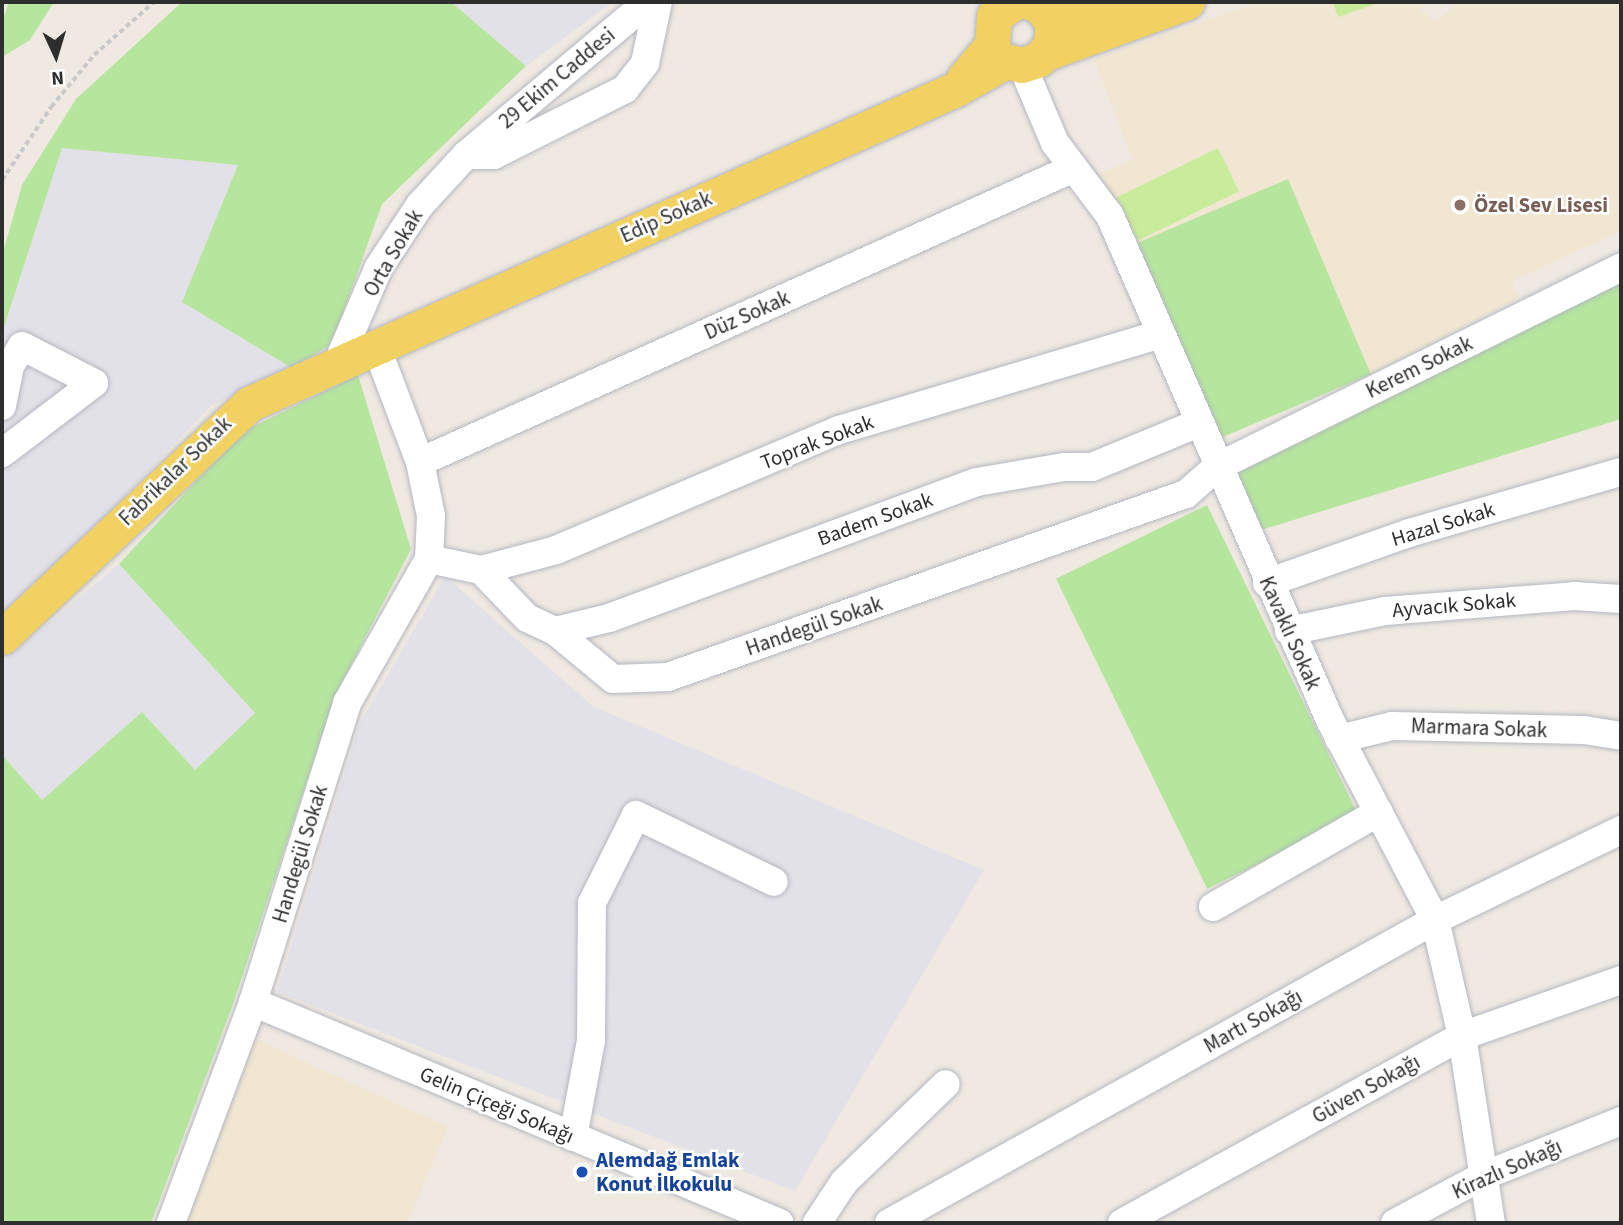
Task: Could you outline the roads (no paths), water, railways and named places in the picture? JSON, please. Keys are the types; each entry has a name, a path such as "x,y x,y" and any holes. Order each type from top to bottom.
{"main road":[{"path":"1008,36 1053,34 1038,8 1117,2"},
{"name":"Edip Sokak","path":"376,346 956,89 1008,36 1186,2"},
{"name":"Fabrikalar Sokak","path":"2,637 236,413 262,396 376,346"}],"street":[{"name":"29 Ekim Caddesi","path":"466,155 648,2"},
{"path":"466,155 494,155 625,89 645,64 658,2"},
{"name":"Kavaklı Sokak","path":"1008,36 1055,144 1110,216 1289,631 1339,739 1435,920 1462,1036 1491,1223"},
{"name":"Orta Sokak","path":"338,362 379,267 401,231 466,155"},
{"name":"Düz Sokak","path":"420,462 1074,168"},
{"name":"Kerem Sokak","path":"1217,467 1621,267"},
{"name":"Toprak Sokak","path":"481,570 556,550 839,430 1161,334"},
{"path":"2,406 10,366 22,346 94,383 2,453"},
{"name":"Handegül Sokak","path":"171,1223 253,1002 347,704 429,559 431,516 420,462 376,346"},
{"name":"Badem Sokak","path":"555,631 609,618 977,482 1064,467 1092,467 1199,423"},
{"name":"Handegül Sokak","path":"481,570 527,618 555,631 613,679 668,677 1186,494 1217,467"},
{"name":"Hazal Sokak","path":"1267,583 1409,533 1621,472"},
{"path":"429,559 481,570"},
{"name":"Ayvacık Sokak","path":"1289,631 1398,609 1574,596 1621,599"},
{"name":"Marmara Sokak","path":"1339,739 1392,726 1584,730 1621,736"},
{"path":"1213,907 1379,813"},
{"path":"573,1137 592,1041 592,903 636,815 774,882"},
{"name":"Martı Sokağı","path":"889,1223 1435,920 1621,831"},
{"name":"Güven Sokağı","path":"1122,1223 1462,1036 1621,980"},
{"name":"Gelin Çiçeği Sokağı","path":"253,1002 780,1223"},
{"path":"817,1223 844,1182 946,1084"},
{"name":"Kirazlı Sokağı","path":"1395,1223 1483,1176 1621,1121"}],"place":[{"name":"Özel Sev Lisesi","path":"1460,205"},
{"name":"Alemdağ Emlak Konut İlkokulu","path":"582,1172"}]}
